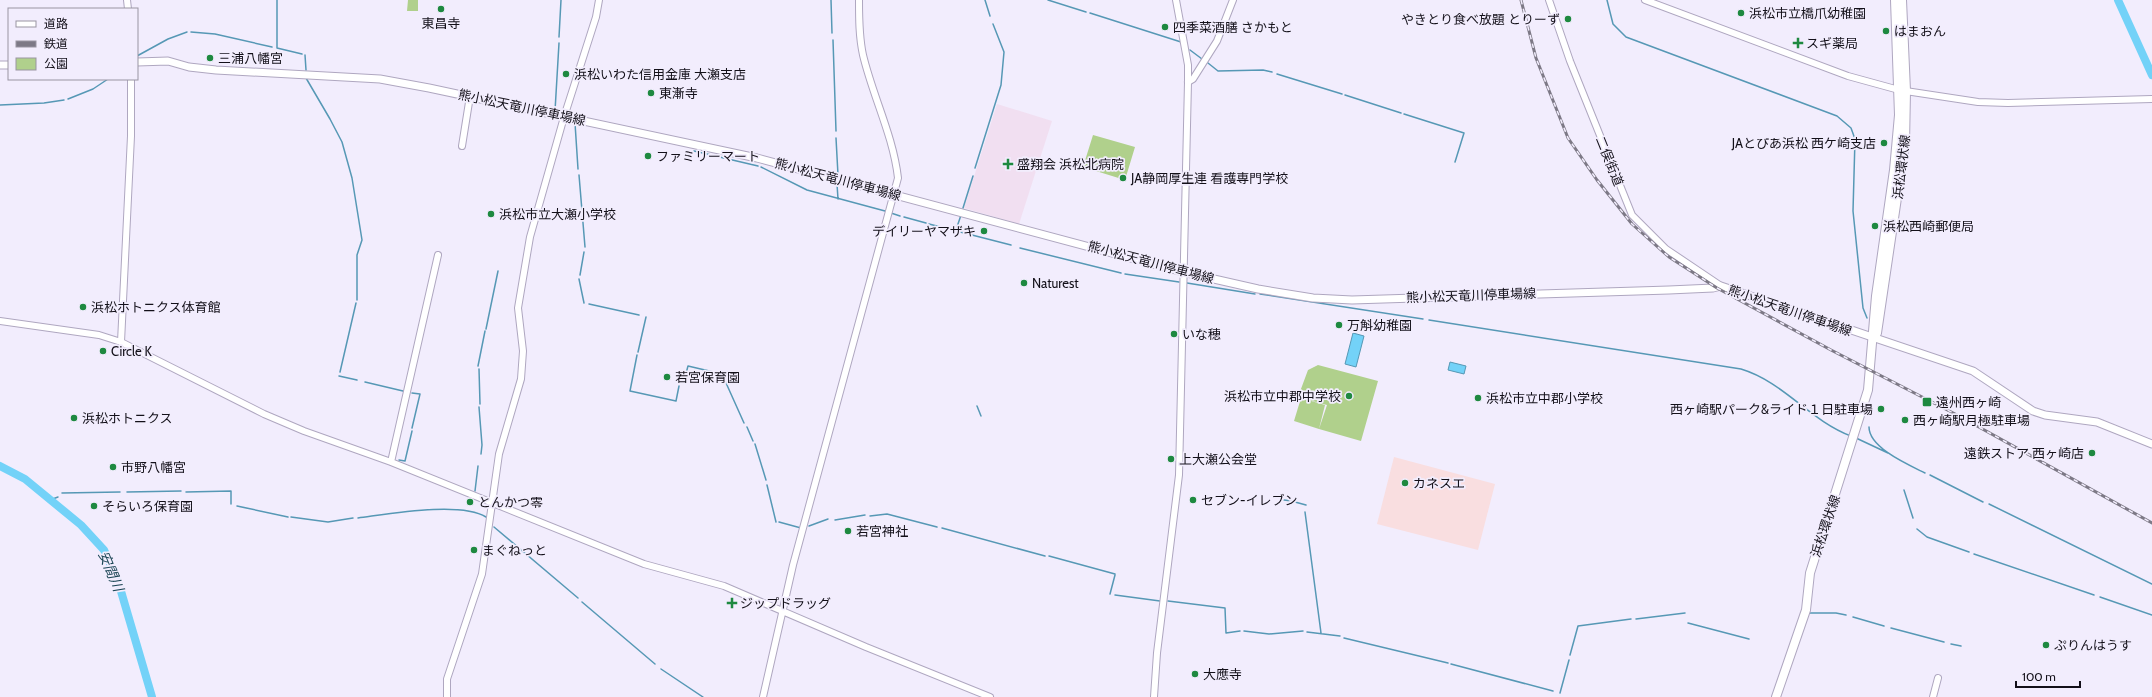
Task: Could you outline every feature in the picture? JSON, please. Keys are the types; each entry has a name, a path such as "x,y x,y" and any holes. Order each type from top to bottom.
{"main road":[{"name":"浜松環状線","path":"1895,0 1903,90"},
{"name":"浜松環状線","path":"1776,697 1806,610 1810,573 1867,396 1903,90 1902,0"},
{"name":"熊小松天竜川停車場線","path":"138,62 168,61 189,67 216,70 380,79 470,96 757,158 1184,272 1279,293 1313,298 1352,300 1557,292 1670,290 1721,286 1972,371 2033,411 2045,415 2097,422 2152,444"}],"street":[{"path":"447,697 447,679 482,574 499,454 521,379 523,351 518,308 530,238 564,117 596,17 599,0"},
{"path":"763,697 782,612 898,178 893,147 863,55 860,37 859,0"},
{"path":"1154,697 1157,653 1179,475 1188,65 1176,0"},
{"path":"1188,82 1193,80 1213,48 1225,24 1233,0"},
{"name":"二俣街道","path":"1549,0 1570,61 1632,215 1666,249 1721,286"},
{"path":"1645,0 1848,76 1903,90 1978,102 2008,103 2152,99"},
{"path":"122,342 131,136 131,80"},
{"path":"462,146 470,96"},
{"path":"391,462 438,255"},
{"path":"0,321 99,335 122,342 264,414 391,462 644,564 724,586 782,612 990,697"},
{"path":"1933,697 1938,678"}],"shaded area":[{"name":"盛翔会 浜松北病院","path":"997,104 1052,121 1019,224 964,208"},
{"path":"1394,457 1495,484 1478,550 1377,524"}],"green space":[{"path":"408,0 418,0 418,11 407,11"},
{"path":"1093,135 1135,147 1125,180 1083,167"},
{"path":"1318,365 1378,381 1361,441 1319,429 1327,405 1298,397 1308,370"},
{"path":"1301,398 1325,405 1319,429 1294,421"}],"water":[{"path":"1353,333 1364,336 1356,367 1345,364"},
{"path":"1450,362 1466,366 1464,374 1448,370"}],"waterway":[{"path":"277,0 277,48 302,54"},
{"path":"559,37 561,0"},
{"path":"831,0 832,33"},
{"path":"985,0 990,16"},
{"path":"1048,0 1086,12"},
{"path":"1607,0 1613,24 1626,37 1837,116 1851,128 1855,139 1853,211 1863,308 1867,318"},
{"path":"2118,0 2152,75"},
{"path":"1090,13 1181,42"},
{"path":"975,168 1001,85 1004,52 993,24"},
{"path":"138,55 168,39 187,32"},
{"path":"191,32 215,34 272,47"},
{"path":"833,40 836,131"},
{"path":"555,111 559,43"},
{"path":"1190,50 1202,59"},
{"path":"305,55 306,70"},
{"path":"1208,63 1218,71 1263,70 1272,72"},
{"path":"1277,74 1342,94"},
{"path":"306,78 342,142 352,178 362,240 357,255 357,300"},
{"path":"68,99 93,89 106,80"},
{"path":"1345,95 1401,113"},
{"path":"0,105 44,103 64,100"},
{"path":"1404,114 1464,133 1455,162"},
{"path":"575,123 578,169"},
{"path":"836,138 838,175"},
{"path":"694,151 758,166"},
{"path":"761,167 807,190 885,211"},
{"path":"579,175 585,247"},
{"path":"963,208 973,176"},
{"path":"837,184 838,199"},
{"path":"891,213 900,216"},
{"path":"956,230 961,215"},
{"path":"904,217 926,223"},
{"path":"929,224 1011,245"},
{"path":"1020,248 1121,273"},
{"path":"580,275 584,252"},
{"path":"486,329 498,271"},
{"path":"1125,274 1179,282"},
{"path":"579,279 584,303"},
{"path":"1187,283 1255,294"},
{"path":"1260,294 1423,319"},
{"path":"340,372 356,303"},
{"path":"589,304 639,315"},
{"path":"638,352 646,317"},
{"path":"1429,320 1741,369 1770,383 1822,421 1851,436"},
{"path":"478,366 485,331"},
{"path":"637,355 630,391 676,401 679,386"},
{"path":"684,381 688,366 722,374 744,423"},
{"path":"479,369 480,404"},
{"path":"339,376 357,380"},
{"path":"365,382 403,391"},
{"path":"412,393 420,394 412,428"},
{"path":"977,406 981,416"},
{"path":"479,407 482,445 481,454"},
{"path":"747,427 753,441"},
{"path":"1869,427 1871,435 1882,449 1925,473"},
{"path":"399,460 405,461 412,431"},
{"path":"1856,438 1888,453"},
{"path":"755,444 766,480"},
{"name":"安間川","path":"0,466 25,479 81,525 104,550 118,581 152,697"},
{"path":"475,491 478,466"},
{"path":"1930,475 1983,502"},
{"path":"767,485 776,522"},
{"path":"1904,490 1913,518"},
{"path":"127,492 181,491"},
{"path":"186,492 231,491 231,504"},
{"path":"62,493 120,492"},
{"name":"安間川","path":"50,500 58,497"},
{"path":"1284,500 1292,501"},
{"path":"1295,502 1306,505"},
{"path":"1989,504 2152,584"},
{"path":"237,506 288,517"},
{"path":"358,518 442,509 474,512 486,517"},
{"path":"1305,512 1321,633"},
{"path":"870,516 887,514 937,527"},
{"path":"835,520 865,515"},
{"path":"291,517 328,522 353,518"},
{"path":"809,526 828,519"},
{"path":"779,522 801,528"},
{"path":"494,527 578,598"},
{"path":"942,528 1045,556"},
{"path":"1917,529 1927,537 1969,552"},
{"path":"1974,554 2094,595"},
{"path":"1049,556 1115,574"},
{"path":"1110,594 1115,575"},
{"path":"1115,595 1160,601"},
{"path":"2100,597 2152,615"},
{"path":"1168,601 1225,608 1226,633 1240,631"},
{"path":"582,602 655,664"},
{"path":"1636,619 1685,613"},
{"path":"1809,613 1836,613 1846,615"},
{"path":"1853,617 1884,626"},
{"path":"1570,655 1578,626 1631,619"},
{"path":"1688,623 1749,639"},
{"path":"1891,628 1944,642"},
{"path":"1244,631 1269,634 1303,631"},
{"path":"1307,632 1340,636"},
{"path":"1344,638 1448,663"},
{"path":"1951,644 1961,646"},
{"path":"1560,693 1569,660"},
{"path":"1451,664 1553,691"},
{"path":"661,669 703,697"}],"railway":[{"path":"1521,0 1536,58 1568,138 1597,180 1632,224 1669,257 1717,288 1831,350 1959,416 2152,523"}],"place":[{"name":"東昌寺","path":"441,9"},
{"name":"浜松市立橋爪幼稚園","path":"1741,13"},
{"name":"やきとり食べ放題 とりーず","path":"1568,19"},
{"name":"四季菜酒膳 さかもと","path":"1165,27"},
{"name":"はまおん","path":"1886,31"},
{"name":"スギ薬局","path":"1798,43"},
{"name":"三浦八幡宮","path":"210,58"},
{"name":"浜松いわた信用金庫 大瀬支店","path":"566,74"},
{"name":"東漸寺","path":"651,93"},
{"name":"JAとぴあ浜松 西ケ崎支店","path":"1884,143"},
{"name":"ファミリーマート","path":"648,156"},
{"name":"盛翔会 浜松北病院","path":"1008,164"},
{"name":"JA静岡厚生連 看護専門学校","path":"1123,178"},
{"name":"浜松市立大瀬小学校","path":"491,214"},
{"name":"浜松西崎郵便局","path":"1875,226"},
{"name":"デイリーヤマザキ","path":"984,231"},
{"name":"Naturest","path":"1024,283"},
{"name":"浜松ホトニクス体育館","path":"83,307"},
{"name":"万斛幼稚園","path":"1339,325"},
{"name":"いな穂","path":"1174,334"},
{"name":"Circle K","path":"103,351"},
{"name":"若宮保育園","path":"667,377"},
{"name":"浜松市立中郡中学校","path":"1349,396"},
{"name":"浜松市立中郡小学校","path":"1478,398"},
{"name":"遠州西ヶ崎","path":"1927,402"},
{"name":"西ヶ崎駅パーク&ライド１日駐車場","path":"1881,409"},
{"name":"浜松ホトニクス","path":"74,418"},
{"name":"西ヶ崎駅月極駐車場","path":"1905,420"},
{"name":"遠鉄ストア 西ヶ崎店","path":"2092,453"},
{"name":"上大瀬公会堂","path":"1171,459"},
{"name":"市野八幡宮","path":"113,467"},
{"name":"カネスエ","path":"1405,483"},
{"name":"セブン-イレブン","path":"1193,500"},
{"name":"とんかつ零","path":"470,502"},
{"name":"そらいろ保育園","path":"94,506"},
{"name":"若宮神社","path":"848,531"},
{"name":"まぐねっと","path":"474,550"},
{"name":"ジップドラッグ","path":"732,603"},
{"name":"ぷりんはうす","path":"2046,645"},
{"name":"大應寺","path":"1195,674"}]}
